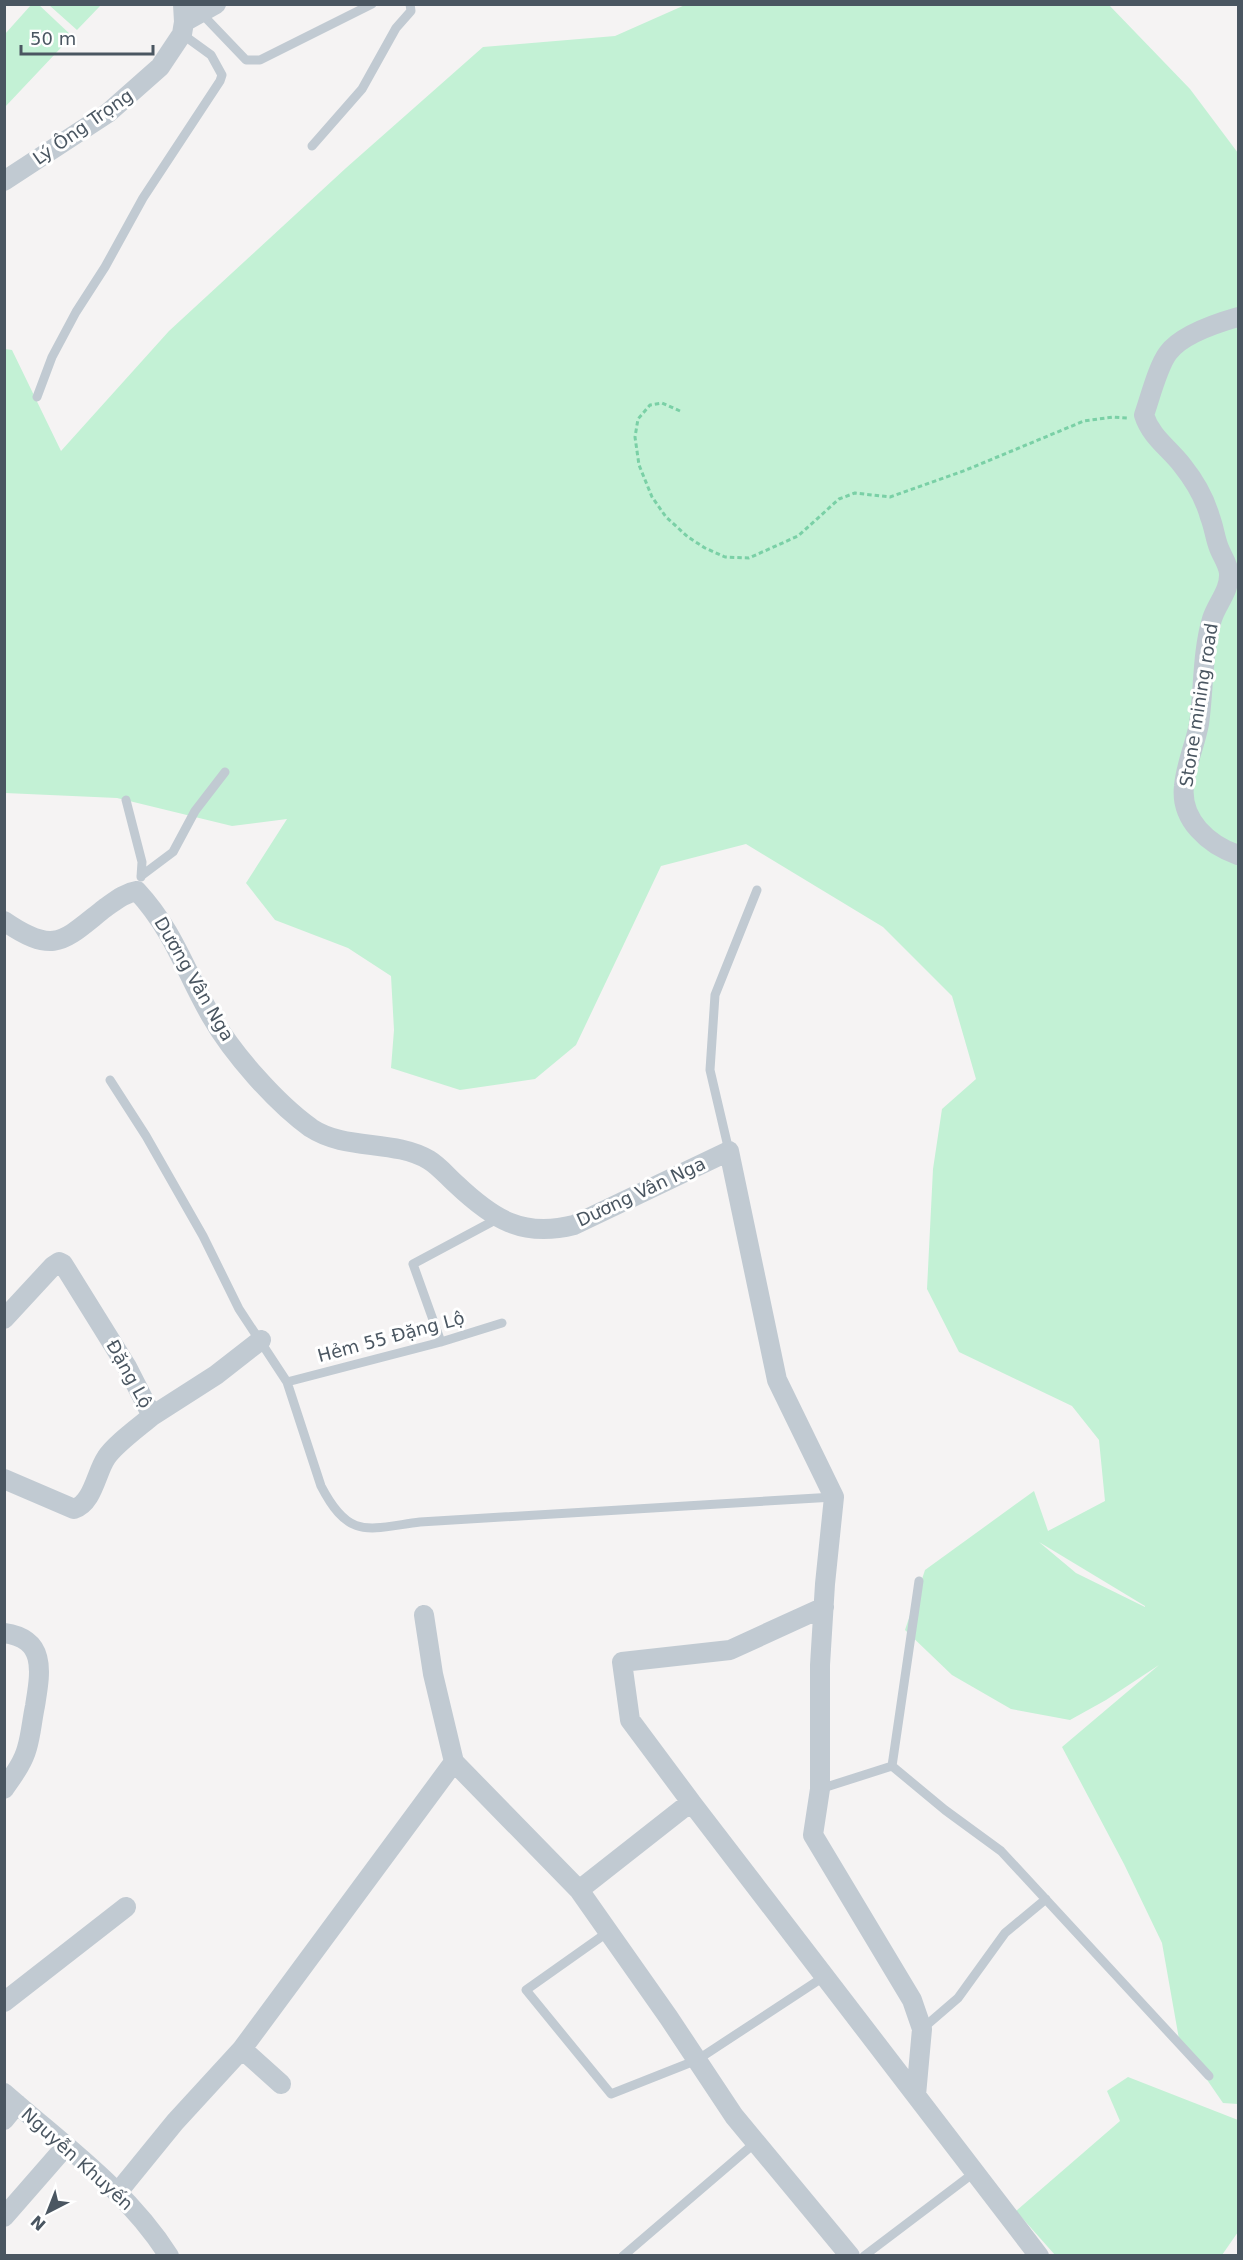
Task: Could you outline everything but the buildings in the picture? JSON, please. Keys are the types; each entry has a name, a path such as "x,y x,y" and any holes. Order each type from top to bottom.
{"street":[{"name":"Lý Ông Trọng","path":"4,181 108,113 160,67 193,16"},
{"path":"1144,415 1167,354 1179,340 1239,317"},
{"name":"Stone mining road","path":"1144,415 1161,444 1181,464 1198,490 1210,515 1219,548 1229,572 1226,590 1212,617 1199,724 1183,787 1185,803 1200,831 1214,844 1239,855"},
{"path":"4,921 33,938 57,941 77,932 84,924 139,883"},
{"name":"Dương Vân Nga","path":"139,883 177,946 219,1029 263,1084 287,1108 312,1129 329,1138 393,1149 429,1160 470,1197 499,1218 524,1228 556,1229 574,1225 729,1151"},
{"path":"729,1151 777,1380 834,1497 820,1665 820,1789 813,1835 912,2000 922,2029 916,2095"},
{"name":"Đặng Lộ","path":"4,1319 53,1266 59,1262 63,1264 126,1367 152,1416 106,1457 87,1497 79,1507 74,1509 4,1479"},
{"path":"152,1416 216,1375 261,1340"},
{"path":"824,1607 730,1650 622,1662 630,1720 1039,2256"},
{"path":"424,1615 433,1674 454,1762 579,1890 734,2116 850,2256"},
{"path":"4,1633 19,1635 31,1645 41,1670 27,1749 18,1770 4,1789"},
{"path":"118,2192 175,2122 242,2049 454,1762"},
{"path":"579,1890 691,1802"},
{"path":"4,2002 126,1907"},
{"path":"242,2049 281,2084"},
{"path":"4,2120 11,2098"},
{"name":"Nguyễn Khuyến","path":"11,2098 118,2192 152,2230 169,2256"},
{"path":"4,2217 66,2146"}],"lane":[{"path":"193,16 246,60 260,60 372,4"},
{"path":"312,146 362,89 396,28 411,11 410,4"},
{"path":"37,397 52,357 76,312 105,267 143,198 220,81 222,75 193,16"},
{"path":"139,883 173,852 195,811 225,772"},
{"path":"126,800 142,862 139,883"},
{"path":"729,1151 710,1070 716,996 757,890"},
{"path":"110,1080 146,1136 203,1236 239,1309 287,1382 321,1486 328,1499 346,1521 365,1529 420,1522 834,1497"},
{"path":"441,1342 412,1264 499,1218"},
{"name":"Hẻm 55 Đặng Lộ","path":"287,1382 441,1342 502,1323"},
{"path":"892,1766 919,1581"},
{"path":"820,1789 892,1766"},
{"path":"892,1766 945,1810 1001,1851 1209,2076"},
{"path":"922,2029 958,1998 1005,1933 1046,1899"},
{"path":"608,1932 526,1990 611,2094 697,2060 825,1976"},
{"path":"623,2256 756,2142"},
{"path":"864,2256 975,2172"}],"path":[{"path":"680,411 662,403 650,405 638,419 635,437 639,465 652,497 666,517 705,548 725,557 749,558 798,536 839,499 855,493 890,497 966,470 1084,421 1144,415"}],"green space":[{"path":"38,4 72,36 5,107 5,34 31,5"},
{"path":"49,5 101,5 77,30"},
{"path":"685,5 1109,5 1190,89 1238,153 1238,2104 1223,2103 1179,2039 1162,1943 1124,1864 1062,1747 1159,1665 1106,1700 1070,1720 1011,1709 952,1675 905,1630 925,1570 1034,1491 1048,1531 1105,1501 1099,1440 1072,1406 959,1352 927,1289 933,1169 942,1109 976,1079 952,996 883,927 746,844 661,866 576,1045 535,1079 460,1090 391,1068 394,1030 391,976 348,948 275,920 246,883 287,819 232,826 117,798 5,793 5,349 12,350 61,451 169,331 346,168 483,47 615,36","holes":["1039,1542 1145,1606 1076,1573"]},
{"path":"1128,2077 1238,2120 1238,2232 1222,2255 1055,2255 1016,2211 1120,2121 1107,2091"}]}
